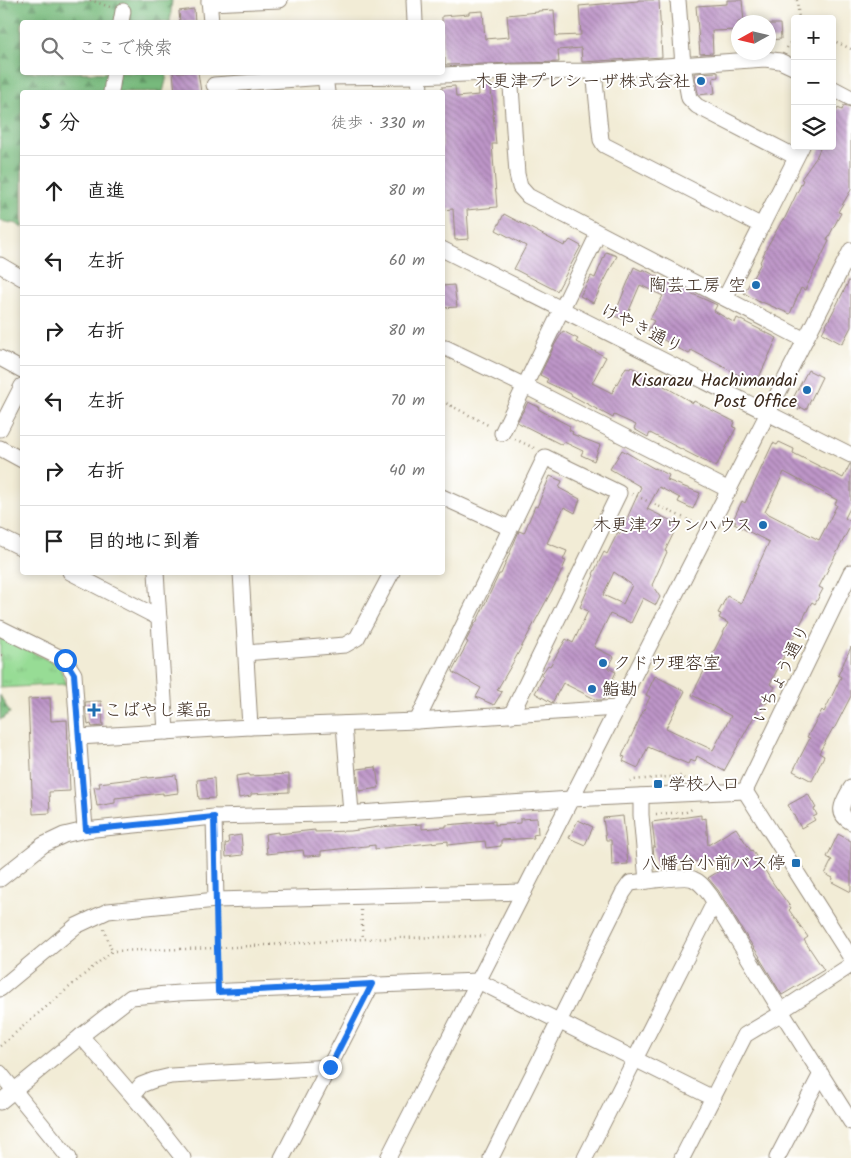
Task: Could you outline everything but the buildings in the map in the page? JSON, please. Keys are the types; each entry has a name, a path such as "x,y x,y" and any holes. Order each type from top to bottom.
{"street":[{"path":"210,20 209,2 280,0"},
{"path":"414,0 415,20"},
{"path":"678,0 689,98 697,106 799,151 725,298"},
{"path":"445,73 594,70 765,59 780,60 791,66"},
{"path":"594,70 601,140 604,145 762,226"},
{"path":"510,72 517,174 520,187 528,196 536,202 805,340"},
{"path":"111,90 114,75"},
{"path":"214,83 388,75"},
{"path":"419,75 420,90"},
{"path":"325,77 326,90"},
{"path":"836,90 851,98"},
{"path":"502,433 598,234"},
{"name":"けやき通り","path":"445,250 851,455"},
{"path":"388,1158 707,529 729,490 851,250"},
{"path":"0,265 20,277"},
{"path":"445,348 525,386 729,490"},
{"path":"0,358 20,369"},
{"path":"0,429 20,390"},
{"path":"0,448 20,459"},
{"path":"417,721 545,457 619,493 511,715"},
{"path":"445,498 510,528"},
{"path":"0,537 20,547"},
{"name":"いちょう通り","path":"745,791 851,572"},
{"path":"76,575 159,618"},
{"path":"156,575 166,732"},
{"path":"242,575 250,727"},
{"path":"246,653 345,645 357,638 390,575"},
{"path":"0,628 65,660 74,674 86,830"},
{"path":"78,737 250,727 417,721 617,708"},
{"path":"344,724 351,814"},
{"path":"851,788 841,808 842,814 851,822"},
{"path":"0,879 43,845 64,835 86,830 214,817 351,814 571,799 745,791 851,958"},
{"path":"641,796 647,880"},
{"path":"214,817 216,900"},
{"path":"491,1158 623,893 630,884 647,880 692,877 699,882 851,1122"},
{"path":"0,989 76,926 108,911 216,900 524,892"},
{"path":"585,1158 714,903"},
{"path":"682,1158 745,1036 851,965"},
{"path":"0,1102 131,997 179,993 478,980 713,1098"},
{"path":"282,1158 372,984"},
{"path":"80,1036 150,1116 183,1158"},
{"path":"133,1096 142,1085 171,1076 330,1067"},
{"path":"0,1072 69,1158"},
{"path":"777,1158 821,1074"}],"path":[{"path":"18,0 26,0"},
{"path":"90,0 122,17"},
{"path":"797,0 799,15"},
{"path":"836,42 851,49"},
{"path":"625,785 632,780 641,778 681,776 687,779"},
{"path":"360,896 363,939"},
{"path":"216,900 218,992"},
{"path":"99,915 112,951"},
{"path":"0,1046 112,951 218,948 363,939 502,935"}],"green space":[{"path":"0,0 172,0 170,20 20,20 20,75 167,75 164,90 20,90 20,226 17,224 0,221"},
{"path":"0,635 59,666 67,684 0,688"},
{"path":"0,695 10,713 0,720"}],"place":[{"name":"木更津プレシーザ株式会社","path":"701,81"},
{"name":"陶芸工房 空","path":"756,285"},
{"name":"Kisarazu Hachimandai Post Office","path":"807,390"},
{"name":"木更津タウンハウス","path":"763,525"},
{"name":"クドウ理容室","path":"603,663"},
{"name":"鮨勘","path":"592,689"},
{"name":"こばやし薬品","path":"94,710"},
{"name":"学校入口","path":"658,784"},
{"name":"八幡台小前バス停","path":"796,863"}],"route":[{"path":"65,660 74,674 86,830 214,817 218,992 372,984 330,1067"}]}
